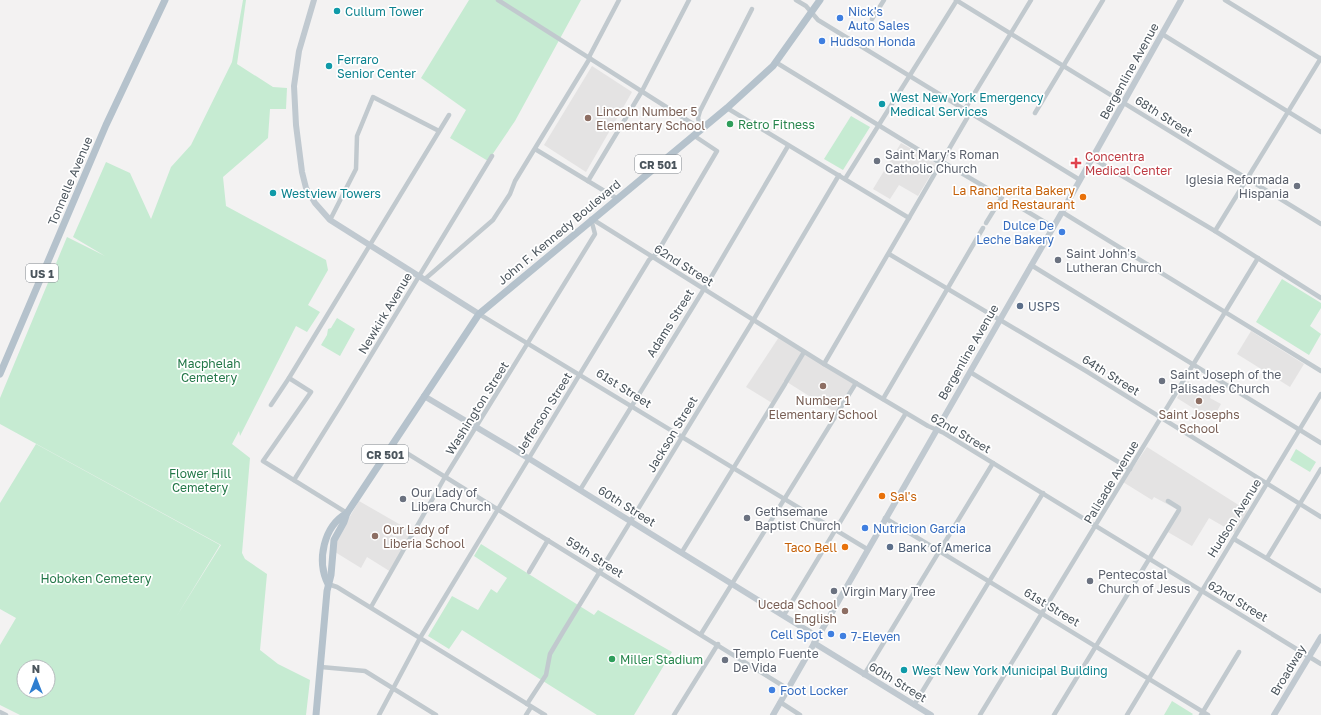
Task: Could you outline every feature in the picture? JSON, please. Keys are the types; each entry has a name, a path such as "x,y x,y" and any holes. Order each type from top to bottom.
{"main road":[{"name":"Tonnelle Avenue","path":"0,374 100,138 165,0"},
{"name":"John F. Kennedy Boulevard","path":"316,715 328,584 331,575 334,540 348,513 392,444 479,314 616,198 727,108 777,63 820,0"}],"street":[{"name":"61st Street","path":"314,0 303,32 298,58 294,86 296,125 302,172 306,188 318,207 330,220 479,314 867,549"},
{"path":"498,0 590,57 701,129"},
{"path":"425,279 494,220 590,57 618,0"},
{"path":"588,180 642,91 689,0"},
{"path":"796,0 812,12 818,20 1080,180"},
{"path":"872,19 884,0"},
{"path":"845,179 956,0"},
{"name":"68th Street","path":"956,0 1321,224"},
{"path":"965,109 1032,0"},
{"path":"1034,112 1104,0"},
{"name":"Bergenline Avenue","path":"773,715 1062,212 1181,0"},
{"path":"1215,231 1321,58 1225,0"},
{"path":"701,129 698,118 700,111 752,9"},
{"path":"1162,34 1321,132"},
{"path":"777,63 937,161 941,161 1002,197 986,223"},
{"path":"330,220 356,169 358,132 373,97 439,131"},
{"path":"727,108 908,218"},
{"path":"824,364 970,112"},
{"path":"271,405 289,378 369,244 449,115"},
{"name":"Jefferson Street","path":"379,715 420,638 497,509 649,260 657,253 717,151 693,135"},
{"name":"Adams Street","path":"580,490 703,289 788,146"},
{"path":"535,149 616,198"},
{"name":"Newkirk Avenue","path":"294,480 492,156"},
{"path":"1092,158 1215,231 1321,298"},
{"name":"Jackson Street","path":"526,715 529,706 546,675 550,654 753,320 839,175"},
{"path":"1023,209 1053,227"},
{"path":"1062,212 1321,370"},
{"name":"62nd Street","path":"591,219 804,352 1043,493 1321,664"},
{"name":"Washington Street","path":"371,607 445,478 595,234 591,219"},
{"path":"883,399 983,228"},
{"name":"64th Street","path":"889,254 1321,516"},
{"name":"Palisade Avenue","path":"980,715 1258,258"},
{"path":"1031,265 1321,443"},
{"path":"682,552 804,352"},
{"path":"970,372 1130,469"},
{"path":"289,378 311,392 263,461 348,513"},
{"path":"701,634 856,383"},
{"name":"Hudson Avenue","path":"1127,715 1321,394"},
{"name":"60th Street","path":"424,396 682,552 818,637"},
{"path":"784,615 906,413"},
{"name":"59th Street","path":"392,444 445,478 718,644 788,689"},
{"path":"864,675 993,463"},
{"path":"1267,558 1321,469"},
{"path":"914,705 1043,493"},
{"path":"1054,715 1179,508 1168,501"},
{"name":"61st Street","path":"885,518 1202,713 1208,715"},
{"path":"1234,539 1321,591"},
{"path":"529,572 548,540"},
{"path":"328,584 337,587 371,607 545,715"},
{"name":"Broadway","path":"1274,715 1321,637"},
{"name":"60th Street","path":"814,643 931,715"},
{"path":"674,715 718,644"},
{"path":"1202,713 1240,652"},
{"path":"321,666 365,671 436,715"},
{"path":"780,702 800,715"},
{"path":"0,712 6,715"}],"shaded area":[{"name":"Lincoln Number 5 Elementary School","path":"592,66 632,92 586,172 544,145"},
{"path":"901,143 937,164 918,196 899,185 890,199 873,189"},
{"path":"1251,331 1304,364 1290,387 1237,354"},
{"path":"779,337 804,352 772,403 746,387"},
{"name":"Number 1 Elementary School","path":"804,353 855,383 836,413 787,382"},
{"name":"Saint Josephs School","path":"1188,381 1211,395 1210,398 1221,404 1212,420 1177,398"},
{"path":"1147,447 1248,511 1235,533 1209,518 1192,546 1166,531 1178,510 1154,497 1152,500 1123,482"},
{"name":"Our Lady of Liberia School","path":"359,501 413,532 391,572 367,557 361,568 335,552 336,540"}],"green space":[{"path":"243,0 246,0 237,64 273,87 287,88 286,109 270,109 268,138 223,177 226,206 326,260 328,270 308,305 320,312 307,332 296,326 240,436 239,431 232,444 250,458 242,553 245,559 267,574 260,650 278,664 310,680 306,715 20,715 0,705 0,645 16,618 0,609 0,503 36,444 220,545 176,617 221,545 0,424 0,398 67,237 105,256 73,237 106,162 130,173 151,219 171,167 191,145 232,62"},
{"path":"469,0 581,0 515,121 488,161 450,138 466,110 421,78"},
{"path":"851,116 870,127 843,170 824,159"},
{"path":"1282,279 1321,303 1321,308 1310,326 1321,334 1309,355 1256,322"},
{"path":"337,318 355,329 340,356 321,345 327,335 328,329 331,328"},
{"path":"1296,449 1316,462 1310,472 1290,460"},
{"path":"481,544 594,615 598,610 672,652 634,715 597,715 462,630 449,649 428,636 452,596 478,610 491,589 497,593 507,578 474,556"},
{"path":"1172,701 1193,714 1164,715"}],"place":[{"name":"Cullum Tower","path":"337,11"},
{"name":"Nick's Auto Sales","path":"840,18"},
{"name":"Hudson Honda","path":"822,41"},
{"name":"Ferraro Senior Center","path":"329,66"},
{"name":"West New York Emergency Medical Services","path":"882,104"},
{"name":"Lincoln Number 5 Elementary School","path":"588,118"},
{"name":"Retro Fitness","path":"730,124"},
{"name":"Saint Mary's Roman Catholic Church","path":"877,161"},
{"name":"Concentra Medical Center","path":"1076,163"},
{"name":"Iglesia Reformada Hispania","path":"1297,186"},
{"name":"Westview Towers","path":"273,193"},
{"name":"La Rancherita Bakery and Restaurant","path":"1083,197"},
{"name":"Dulce De Leche Bakery","path":"1062,232"},
{"name":"Saint John's Lutheran Church","path":"1058,260"},
{"name":"USPS","path":"1020,306"},
{"name":"Saint Joseph of the Palisades Church","path":"1162,381"},
{"name":"Number 1 Elementary School","path":"823,386"},
{"name":"Saint Josephs School","path":"1199,401"},
{"name":"Sal's","path":"882,496"},
{"name":"Our Lady of Libera Church","path":"403,499"},
{"name":"Gethsemane Baptist Church","path":"747,518"},
{"name":"Nutricion Garcia","path":"865,528"},
{"name":"Our Lady of Liberia School","path":"375,536"},
{"name":"Taco Bell","path":"845,547"},
{"name":"Bank of America","path":"890,547"},
{"name":"Pentecostal Church of Jesus","path":"1090,581"},
{"name":"Virgin Mary Tree","path":"834,591"},
{"name":"Uceda School English","path":"845,611"},
{"name":"Cell Spot","path":"831,634"},
{"name":"7-Eleven","path":"843,636"},
{"name":"Miller Stadium","path":"612,659"},
{"name":"Templo Fuente De Vida","path":"725,660"},
{"name":"West New York Municipal Building","path":"904,670"},
{"name":"Foot Locker","path":"772,690"}],"park label":[{"name":"Macphelah Cemetery","path":"209,370"},
{"name":"Flower Hill Cemetery","path":"200,480"},
{"name":"Hoboken Cemetery","path":"96,578"}]}
